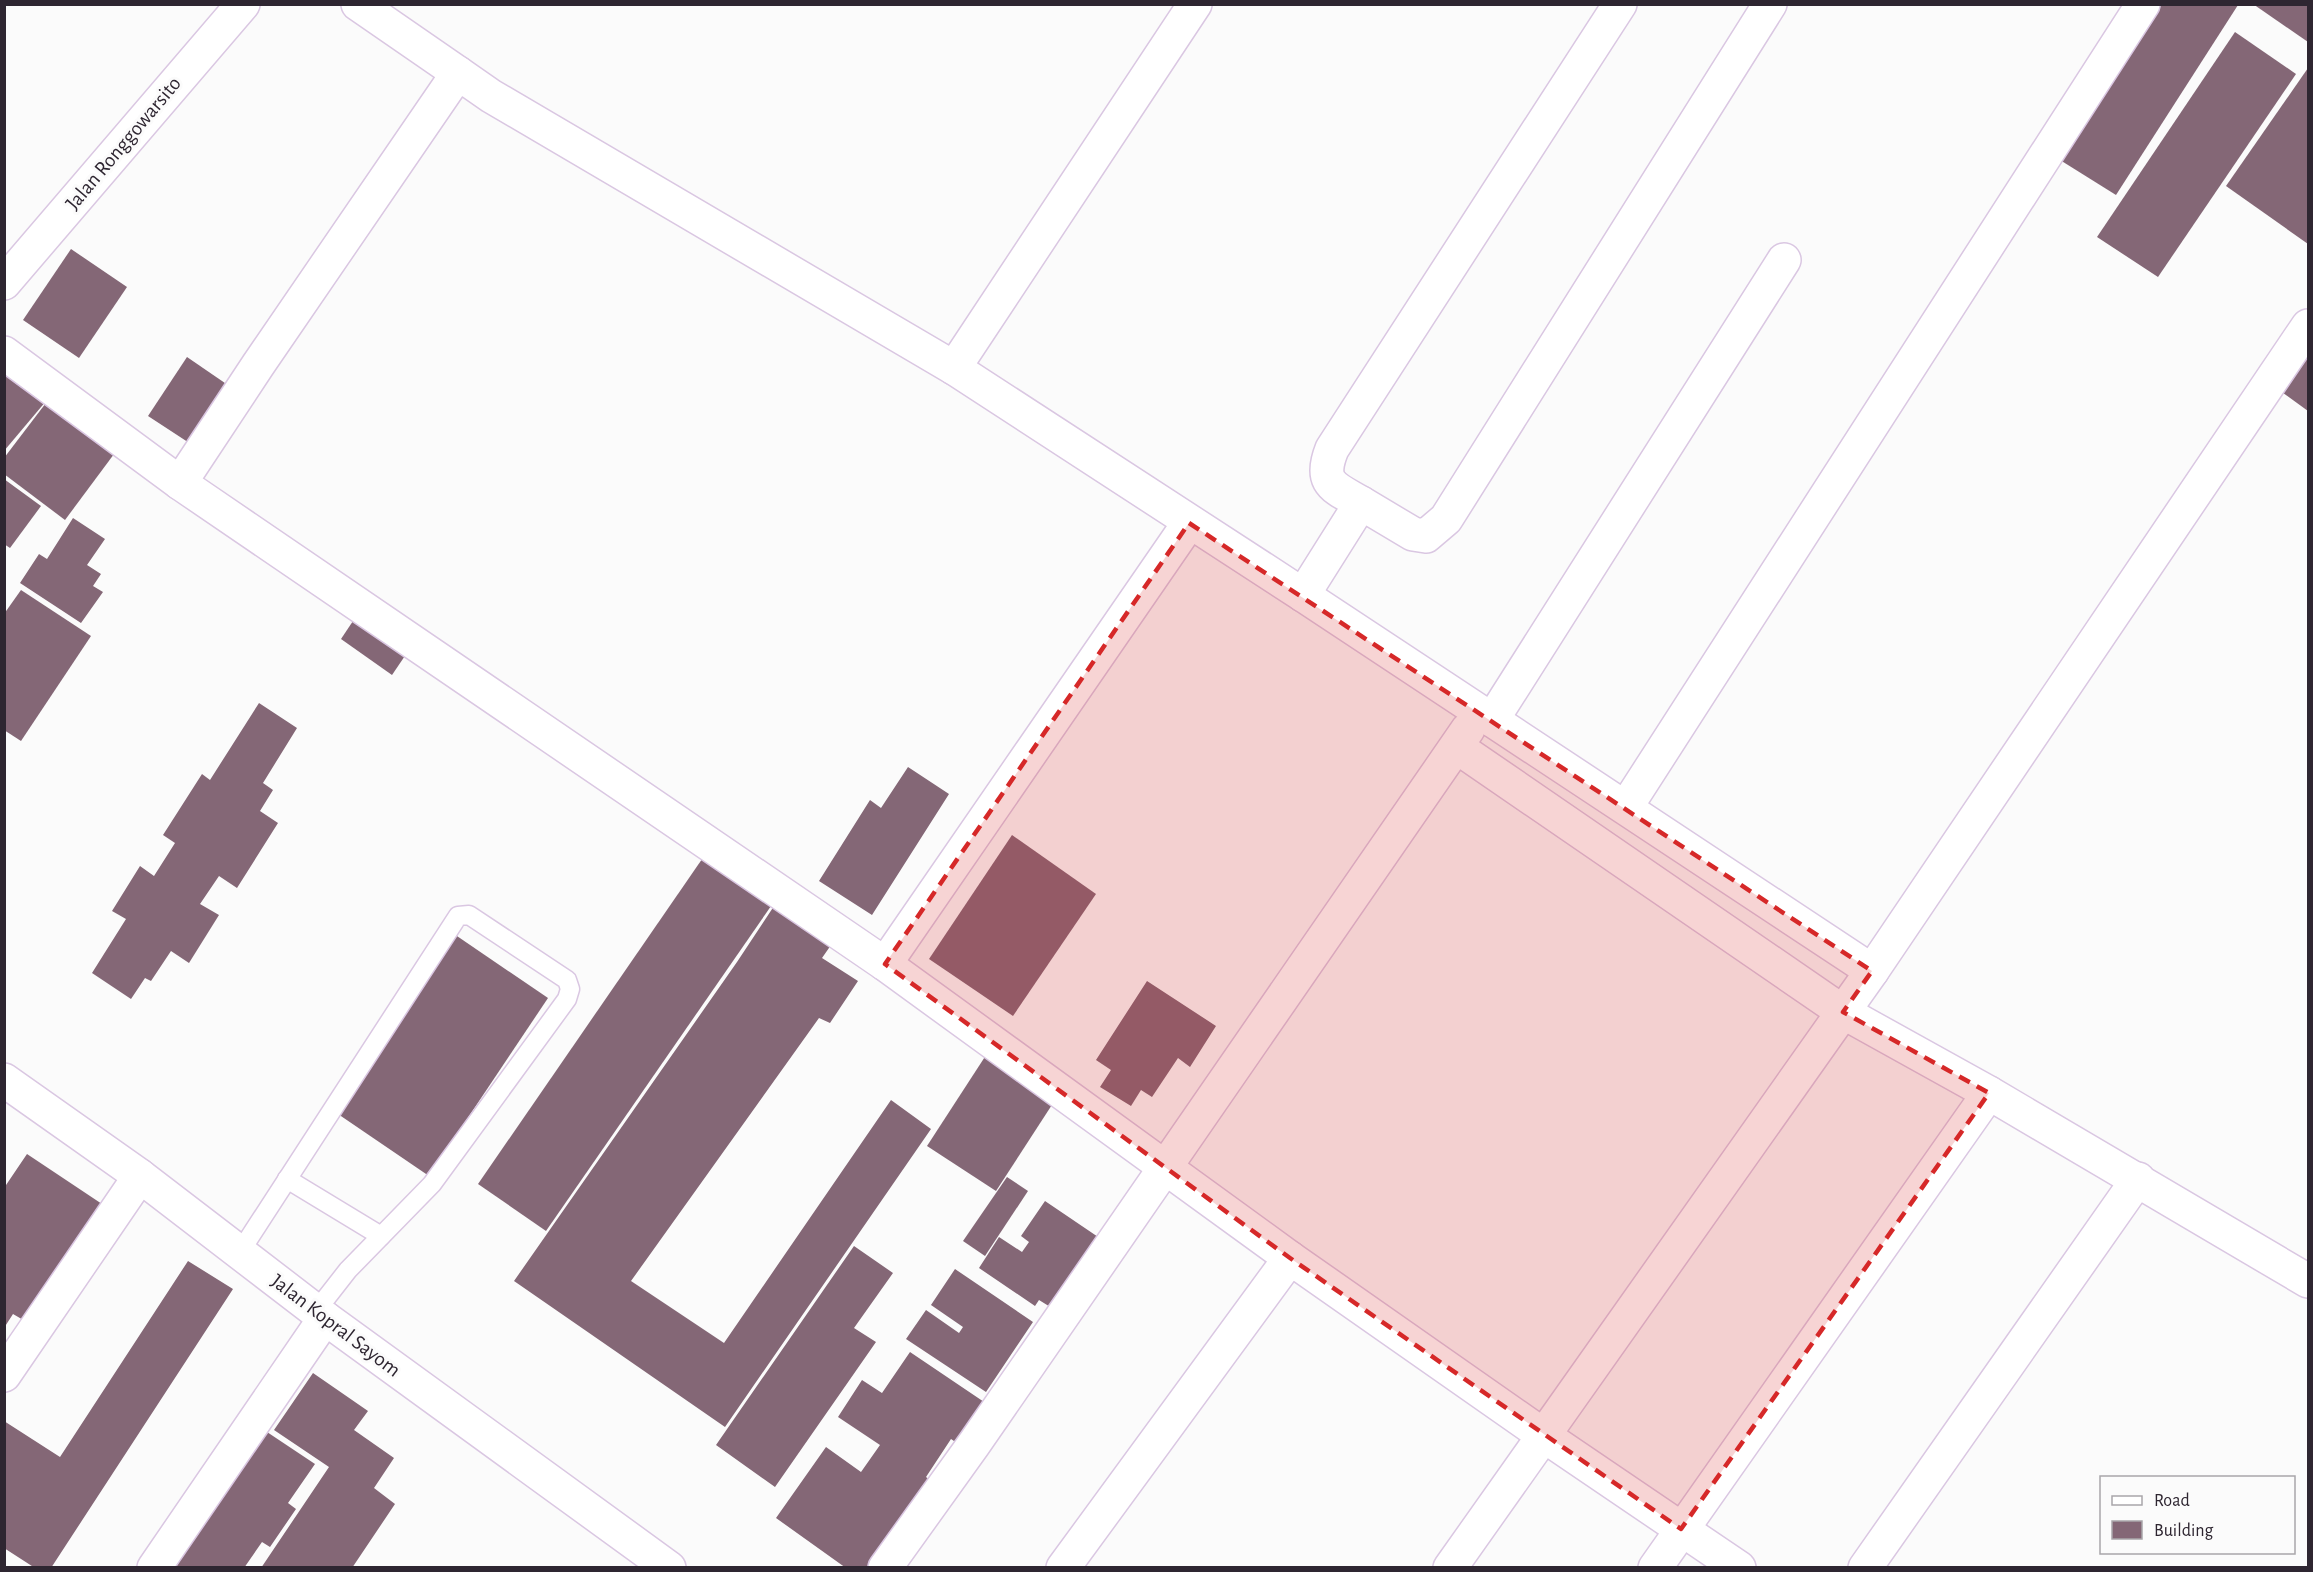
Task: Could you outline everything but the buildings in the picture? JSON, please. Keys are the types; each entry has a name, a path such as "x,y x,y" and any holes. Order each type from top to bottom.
{"street":[{"name":"Jalan Ronggowarsito","path":"4,282 243,4"},
{"path":"358,4 491,96 954,368 1626,807 1872,971"},
{"path":"954,368 1195,4"},
{"path":"1620,4 1332,449 1326,463 1326,477 1332,486 1420,535 1426,536 1446,519 1770,4"},
{"path":"1626,807 2143,4"},
{"path":"180,483 458,73"},
{"path":"885,1568 1457,747 1486,716 1785,260"},
{"path":"1450,1568 1872,971 2308,326"},
{"path":"4,352 180,483 885,964 1165,1168 1543,1436 1739,1568"},
{"path":"1303,595 1361,503"},
{"path":"885,964 1189,523"},
{"path":"1457,747 1843,1012 2138,1179 2308,1281"},
{"name":"Jalan Kopral Sayom","path":"4,1080 140,1176 320,1314 669,1568"},
{"path":"1655,1568 1989,1093"},
{"path":"4,1375 140,1176"},
{"path":"1864,1568 2138,1179"},
{"path":"1063,1568 1290,1257"},
{"path":"154,1568 320,1314"}],"lane":[{"path":"240,1252 458,916 469,915 567,980 570,989 567,999 432,1184 348,1270 320,1314"},
{"path":"287,1179 381,1236"}],"highlighted area":[{"path":"1189,523 1872,971 1843,1012 1989,1093 1681,1529 1290,1258 885,964"}]}
